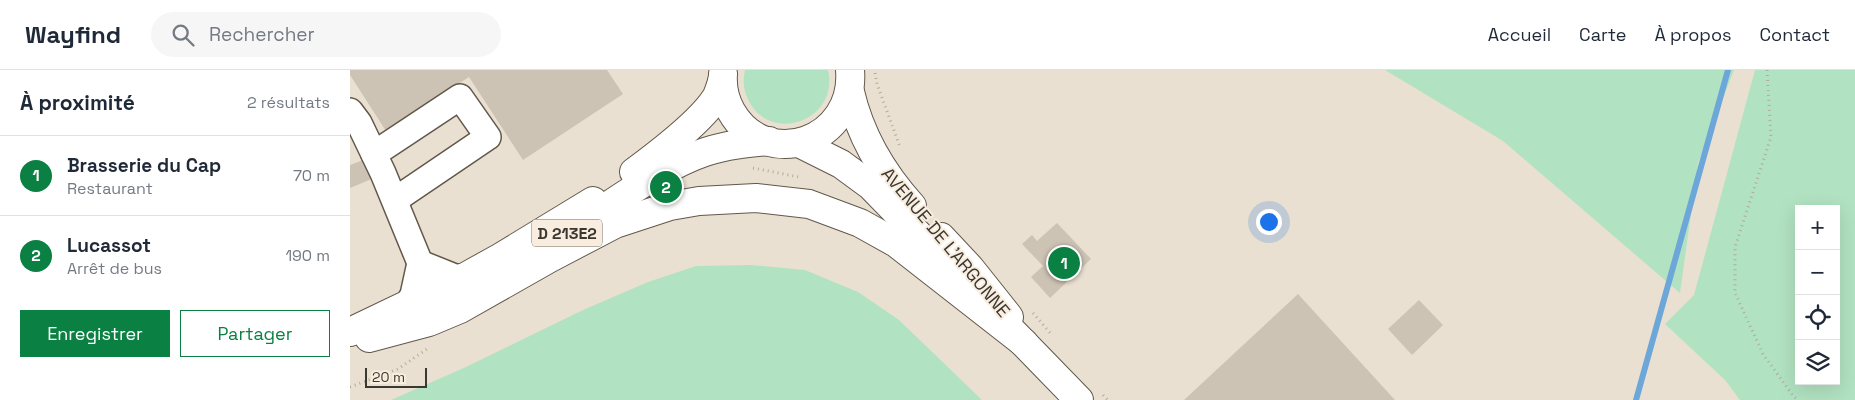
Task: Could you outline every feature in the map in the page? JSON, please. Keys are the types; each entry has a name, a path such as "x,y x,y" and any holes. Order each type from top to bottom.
{"main road":[{"path":"723,76 726,101 736,119 750,133 769,142 784,144 799,143 816,137 830,127 846,105 850,81"},
{"name":"D 213E2","path":"356,338 407,305 465,277 588,205 656,155 708,107 717,96 723,76"},
{"name":"AVENUE DE L'ARGONNE","path":"850,81 856,116 866,141 886,173 908,202 970,268 1070,391"},
{"name":"D 213E2","path":"356,338 441,308 503,274 665,170 687,158 730,145 769,142"},
{"name":"AVENUE DE L'ARGONNE","path":"799,143 841,164 871,186 1070,391"},
{"path":"356,338 429,322 460,309 615,224 670,206 699,201 756,198 809,204 860,222 903,248 1024,343"}],"lane":[{"path":"374,154 460,97 488,137 395,200"},
{"path":"350,111 359,123 374,154 420,263 414,295 407,305"},
{"path":"420,263 455,277 465,277"}],"path":[{"path":"875,70 877,84 893,130"},
{"path":"1767,70 1771,137 1735,247 1735,293 1762,354 1794,396 1800,400"}],"green space":[{"path":"745,70 828,70 829,88 823,103 813,114 800,121 785,124 770,121 757,112 747,97 744,84"},
{"path":"1385,70 1734,70 1698,163 1680,293 1503,141"},
{"path":"1755,70 1855,70 1855,400 1740,400 1725,380 1665,324 1694,295"},
{"path":"751,265 805,270 858,292 899,320 982,400 391,400 466,367 583,310 648,282 696,266"}],"building":[{"path":"350,70 607,70 623,94 523,160 469,77 386,131 350,75"},
{"path":"366,159 374,178 350,188 350,165"},
{"path":"1057,223 1091,259 1050,298 1031,277 1043,266 1022,244 1032,235 1037,241"},
{"path":"1298,294 1395,400 1184,400"},
{"path":"1419,300 1443,325 1412,355 1388,329"}],"waterway":[{"path":"1636,400 1728,70"}],"place":[{"name":"Lucassot","path":"666,187"},
{"name":"Brasserie du Cap","path":"1064,263"}]}
